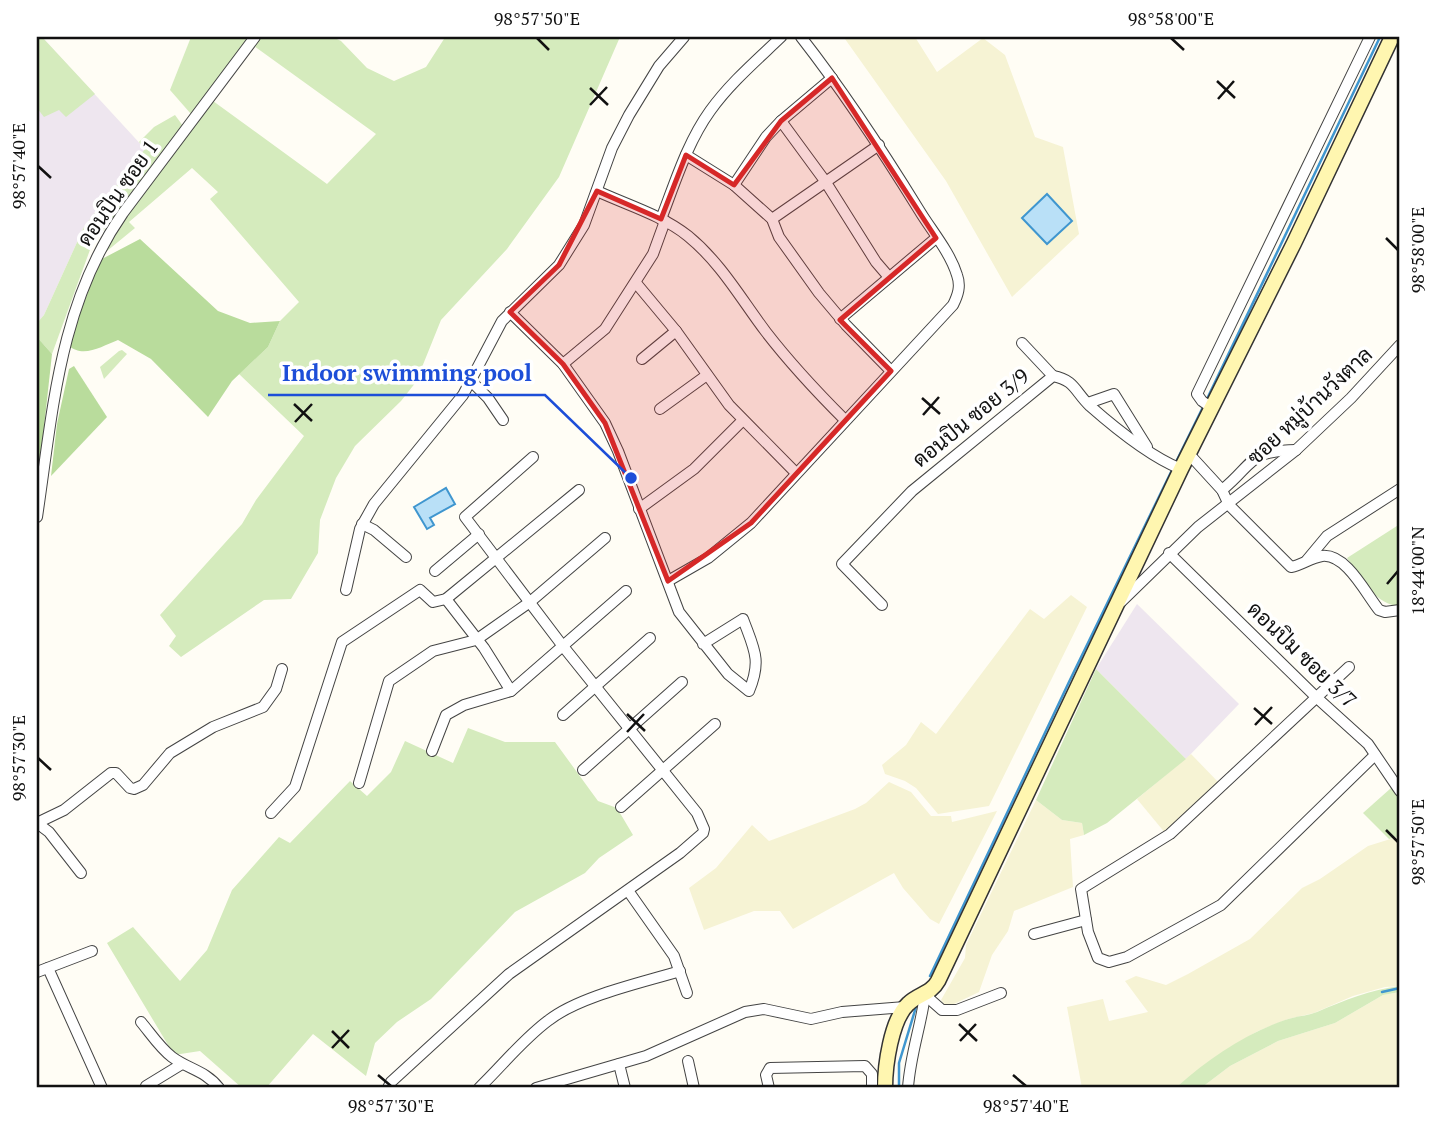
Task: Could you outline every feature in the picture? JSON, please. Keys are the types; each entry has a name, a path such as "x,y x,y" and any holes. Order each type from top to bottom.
{"street":[{"name":"ดอนปิน ซอย 1","path":"37,517 63,347 87,275 106,236 255,37"},
{"path":"346,590 362,524 374,504 463,395 502,321 559,265 584,225 612,148 645,86 684,37"},
{"path":"563,364 604,329 653,254 686,155 710,111 781,37"},
{"path":"668,581 708,558 751,523 953,306 958,294 957,273 936,237 879,145 801,37"},
{"path":"1207,405 1197,394 1370,37"},
{"path":"536,1088 646,1056 745,1012 764,1010 811,1020 842,1012 905,1007 925,995 938,981 1118,605 1176,467 1189,454 1207,405 1294,243 1392,37"},
{"path":"734,185 766,137 832,78"},
{"path":"781,121 825,181 876,262 888,276"},
{"path":"772,219 879,145"},
{"path":"686,155 734,185 772,219 779,237 818,293 891,371"},
{"path":"597,191 663,220 707,253 807,382 845,420"},
{"path":"841,319 936,237"},
{"path":"636,283 676,331 742,421 796,473"},
{"path":"510,312 563,364 605,423 679,612 703,645 728,674 749,691 757,672 755,654 743,619 703,645"},
{"path":"642,359 676,331"},
{"path":"1022,343 1053,376"},
{"name":"ซอย หมู่บ้านวังตาล","path":"1118,605 1198,527 1296,450 1351,398 1400,345"},
{"path":"660,409 707,375"},
{"name":"ดอนปิน ซอย 3/9","path":"882,605 842,564 912,491 1053,376 1067,379 1088,403 1149,450 1176,467"},
{"path":"470,380 488,398 503,420"},
{"path":"1088,403 1114,394 1149,450"},
{"path":"639,509 694,469 742,421"},
{"path":"1222,490 1251,460 1263,454 1296,450"},
{"path":"1189,454 1222,490 1229,505 1291,566 1325,555 1344,564 1379,610 1400,610"},
{"path":"388,1088 391,1082 509,974 629,892 681,853 704,829 697,813 562,645 467,520 466,515 533,457"},
{"path":"1312,559 1327,536 1400,489"},
{"path":"271,813 295,787 342,642 420,590 433,602 446,599 579,490"},
{"path":"362,524 374,530 406,557"},
{"path":"435,571 479,534"},
{"path":"359,783 389,681 433,651 476,640 530,603 605,538"},
{"name":"ดอนปิม ซอย 3/7","path":"1170,553 1316,697 1368,744 1400,791"},
{"path":"432,751 446,715 464,705 511,691 626,591"},
{"path":"446,599 484,648 511,691"},
{"path":"563,715 650,638"},
{"path":"1349,667 1170,834 1081,889 1080,896 1092,948 1098,958 1109,962 1127,957 1221,905 1376,755"},
{"path":"81,873 49,832 37,823 64,810 111,773 116,773 130,788 138,788 170,753 213,727 263,707 276,690 282,669"},
{"path":"583,770 682,682"},
{"path":"621,807 715,724"},
{"path":"629,892 665,942 680,971 687,993"},
{"path":"1034,934 1086,920"},
{"path":"37,972 92,951"},
{"path":"48,968 102,1088"},
{"path":"479,1088 538,1029 560,1013 585,1001 680,971"},
{"path":"925,995 942,1010 957,1010 1001,993"},
{"path":"908,1088 925,995"},
{"path":"886,1088 886,1067 892,1035 905,1007"},
{"path":"141,1022 164,1051 182,1064 195,1068 219,1088"},
{"path":"688,1061 694,1088"},
{"path":"146,1086 182,1064"},
{"path":"618,1064 625,1088"},
{"path":"769,1088 766,1075 770,1068 865,1066 872,1074 872,1088"}],"highlighted area":[{"path":"832,78 936,238 840,320 891,371 751,523 668,581 605,423 563,364 510,312 559,265 597,191 661,219 686,155 734,185 781,121"}],"shaded area":[{"path":"42,37 145,149 84,227 44,315 37,323 37,38"},
{"path":"915,37 937,72 983,38 1005,55 1035,137 1063,147 1079,234 1012,297 946,181 845,39"},
{"path":"1071,595 1087,607 989,806 938,814 916,788 885,774 882,765 906,745 921,722 936,734 1030,609 1044,619"},
{"path":"1137,604 1239,704 1186,759 1096,669"},
{"path":"1191,754 1220,784 1166,834 1137,799"},
{"path":"889,782 911,792 931,816 951,816 952,822 997,811 939,924 930,919 903,888 894,873 793,929 780,911 754,911 704,930 689,888 716,868 752,825 769,841 855,809 866,803"},
{"path":"1036,800 1062,820 1082,823 1084,835 1070,839 1073,887 1014,911 1008,931 992,955 979,992 954,1004 944,1004 941,1000 965,958 966,945"},
{"path":"1400,836 1400,986 1385,987 1353,996 1314,1013 1288,1019 1258,1031 1229,1048 1179,1085 1169,1088 1082,1088 1067,1007 1103,999 1109,1021 1148,1012 1125,981 1136,976 1166,985 1188,974 1250,939 1302,888 1368,846"},
{"path":"1400,992 1400,1088 1201,1088 1230,1066 1278,1041 1335,1023 1383,995"}],"green space":[{"path":"42,37 95,94 66,117 59,110 44,117 37,108 37,38"},
{"path":"191,37 249,37 191,114 170,90"},
{"path":"261,37 333,37 341,41 367,68 394,81 426,67 444,39 442,37 620,37 559,177 507,249 441,320 416,382 401,401 355,446 336,478 320,520 318,553 291,599 264,600 181,657 169,646 176,636 160,615 242,524 256,500 304,436 239,374 268,347 280,321 299,302 210,199 218,192 192,168 129,222 135,228 107,251 103,249 213,101 327,184 376,134 254,46"},
{"path":"175,115 183,126 91,247 52,354 37,337 37,323 44,315 84,227 145,149 139,142 154,127"},
{"path":"140,239 218,311 250,323 280,321 268,347 232,381 208,417 151,359 118,340 86,351 68,345 100,260"},
{"path":"37,337 52,354 37,491"},
{"path":"122,350 127,354 104,379 100,367"},
{"path":"74,366 107,417 51,476 57,424 69,369"},
{"path":"1400,524 1400,604 1396,606 1380,599 1362,580 1347,558"},
{"path":"1096,669 1186,759 1107,823 1084,835 1082,823 1062,820 1036,800"},
{"path":"468,728 505,742 555,742 598,801 617,808 633,835 599,858 585,873 515,912 431,999 397,1022 375,1043 366,1076 313,1034 266,1088 242,1088 200,1051 174,1055 107,943 133,927 180,981 207,950 232,890 279,837 290,843 350,781 367,796 391,772 405,741 453,763"},
{"path":"1400,780 1400,836 1389,839 1363,813"},
{"path":"1400,986 1400,992 1383,995 1335,1023 1278,1041 1230,1066 1201,1088 1169,1088 1179,1085 1229,1047 1271,1025 1368,993"}],"water":[{"path":"1047,194 1072,221 1047,244 1022,218"},
{"path":"446,488 455,504 430,518 434,525 427,529 414,507"}],"waterway":[{"path":"1207,399 1380,37"},
{"path":"1176,462 1204,405"},
{"path":"930,976 1173,468"},
{"path":"1382,992 1400,988"},
{"path":"899,1088 899,1063 916,1007"}],"place":[{"name":"Indoor swimming pool","path":"631,478"}]}
